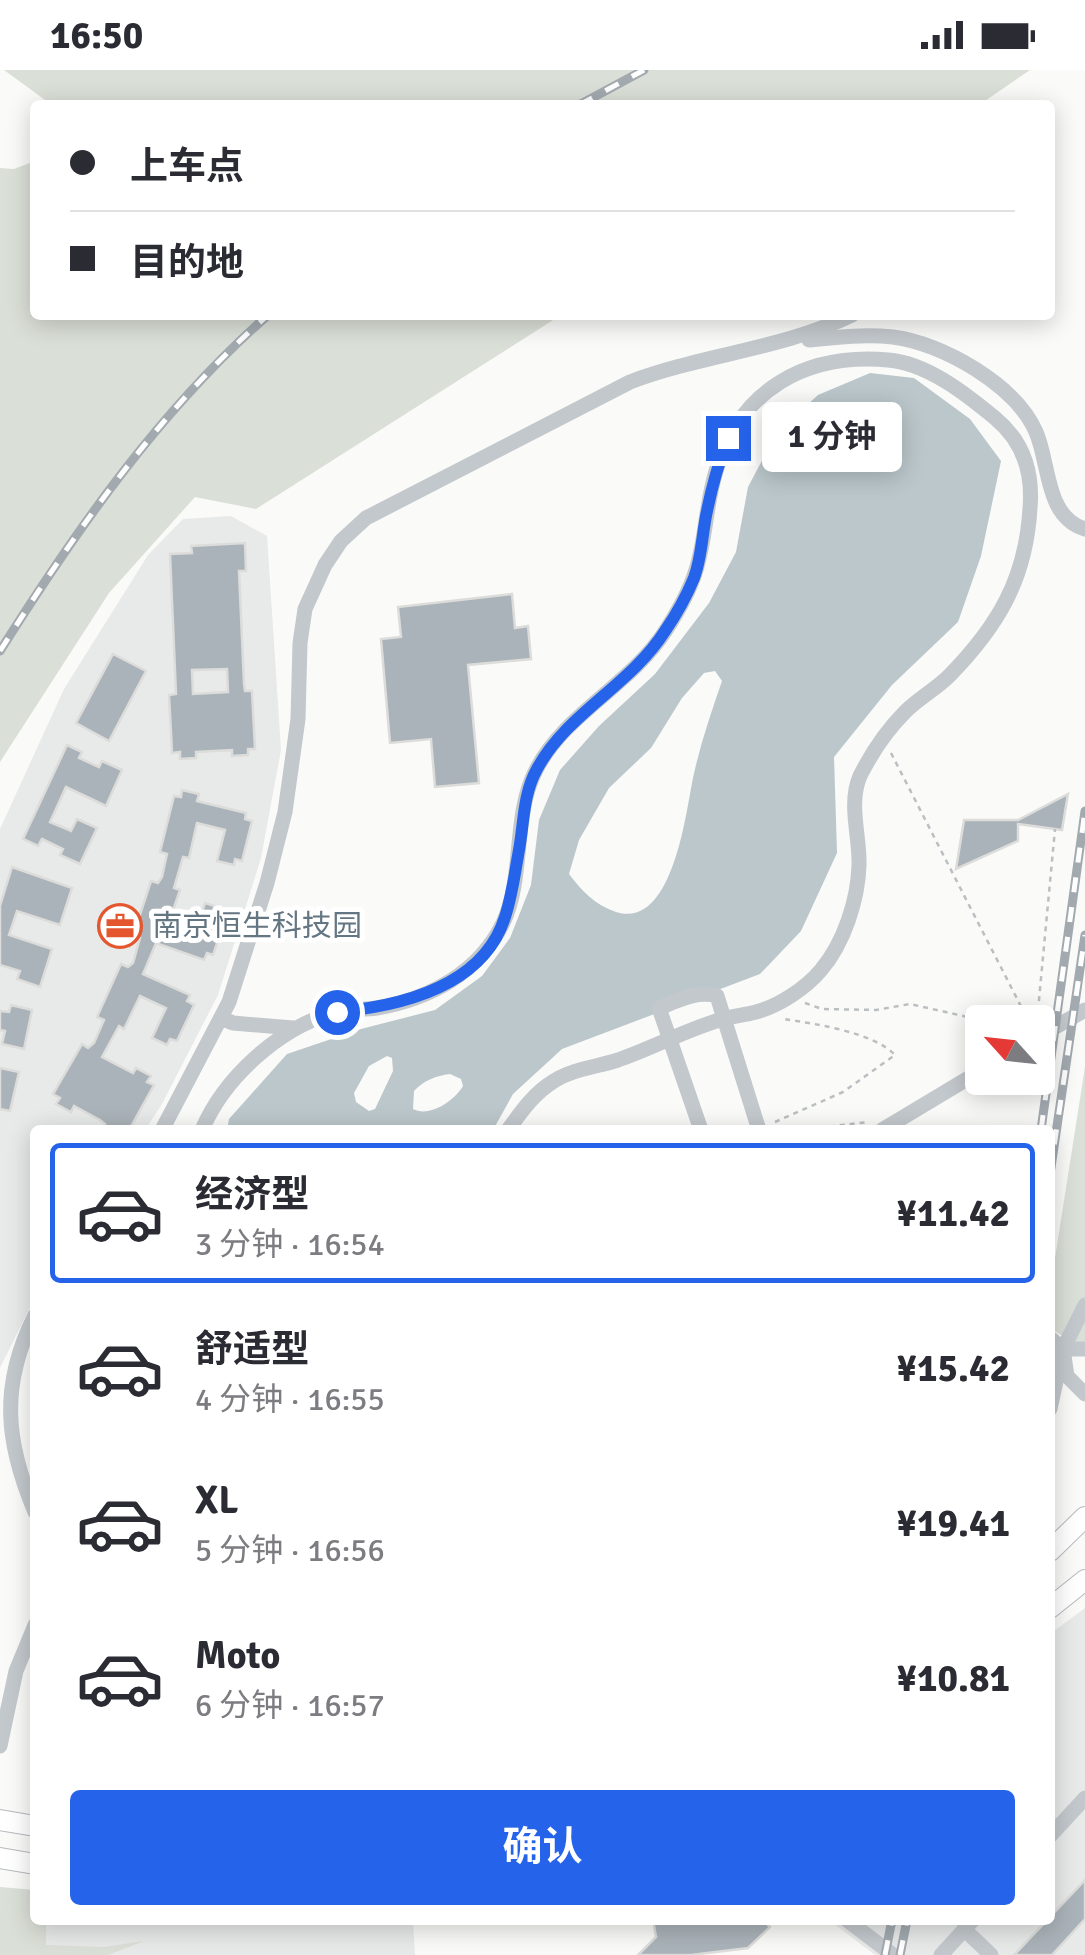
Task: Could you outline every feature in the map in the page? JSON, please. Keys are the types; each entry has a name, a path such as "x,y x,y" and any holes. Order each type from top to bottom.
{"main road":[{"path":"1055,1546 1085,1517"},
{"path":"1055,1604 1085,1580"},
{"path":"0,1820 30,1825"},
{"path":"0,1858 30,1863"}],"lane":[{"path":"786,342 840,320"},
{"path":"165,1125 229,1002 267,883 285,812 298,719 305,609 325,564 341,541 366,518 630,382 674,366 786,342 859,334 899,338 972,366 1005,392 1036,431 1057,508 1069,522 1085,528"},
{"path":"205,1125 235,1078 293,1028 337,1012 414,999 460,976 471,966 505,919 534,772 550,747 574,722 621,684 648,654 665,632 694,577 716,472 728,438 761,395 788,376 824,361 858,357 904,361 972,400 1011,431 1024,455 1032,489 1029,532 1006,606 948,678 906,711 858,780 855,800 860,868 848,922 820,972 791,995 760,1012 724,1018 618,1060 556,1079 536,1094 512,1125"},
{"path":"699,1125 658,1008 712,994 717,996 758,1125"},
{"path":"1055,1027 1085,1010"},
{"path":"221,1018 233,1023 293,1028"},
{"path":"890,1125 965,1080"},
{"path":"1056,1343 1085,1305"},
{"path":"30,1328 11,1375 9,1426 19,1474 30,1500"},
{"path":"1056,1343 1085,1348"},
{"path":"1056,1343 1066,1376 1085,1394"},
{"path":"0,1746 16,1671 30,1638"},
{"path":"1055,1831 1085,1798"},
{"path":"854,1925 893,1955"},
{"path":"941,1955 969,1925 992,1955"}],"path":[{"path":"884,738 1020,1005"},
{"path":"1038,1005 1054,829"},
{"path":"791,995 794,1000 822,1009 876,1010 910,1004 965,1016"},
{"path":"769,1125 844,1092 895,1055 888,1048 852,1034 776,1018"},
{"path":"828,1125 852,1121 881,1125"}],"shaded area":[{"path":"4,70 1030,70 986,100 45,100"},
{"path":"30,163 30,320 553,320 256,509 195,497 109,593 0,762 0,168 14,169"},
{"path":"870,373 914,378 970,419 1001,461 981,556 958,622 892,685 834,757 837,853 801,931 760,974 562,1049 513,1094 496,1125 228,1125 287,1054 435,1010 482,976 510,938 531,885 539,820 560,770 599,726 655,674 709,603 736,552 748,487 777,432 818,395","holes":["715,671 722,681 699,753 681,840 664,886 651,903 635,913 608,909 590,897 569,874 579,840 609,788 651,748 682,698 704,673","387,1056 392,1058 393,1071 375,1109 369,1111 356,1102 354,1093 369,1066","450,1074 461,1079 463,1086 448,1102 427,1111 413,1109 414,1091 426,1081"]},
{"name":"南京恒生科技园","path":"231,516 267,536 281,750 261,858 218,995 148,1125 30,1125 30,1307 0,1368 0,829 64,689 148,555 183,519"},
{"path":"1085,1067 1085,1350 1055,1331 1055,1258"},
{"path":"1085,1608 1085,1955 875,1955 836,1925 1055,1925 1055,1630"},
{"path":"0,1887 30,1890 30,1925 46,1925 46,1945 104,1947 144,1941 108,1955 0,1955"},
{"path":"34,1925 413,1925 415,1955 37,1955"}],"building":[{"path":"245,543 246,571 239,571 244,684 245,691 252,691 255,749 248,749 248,755 232,756 232,750 196,752 196,758 180,759 180,752 172,753 169,695 176,694 170,554 192,553 191,546","holes":["227,669 228,692 193,694 192,670"]},
{"path":"512,594 515,628 528,626 531,659 468,665 479,783 435,787 431,739 390,743 381,639 401,637 398,607"},
{"path":"113,654 146,671 109,741 76,723"},
{"path":"67,745 82,752 79,758 99,767 102,761 122,770 106,806 66,787 50,822 71,831 77,819 97,828 80,864 60,855 63,849 42,839 38,846 23,839"},
{"path":"182,790 199,794 197,801 246,813 245,819 252,821 242,861 235,859 234,865 217,861 225,830 197,823 189,858 183,857 174,888 180,890 168,925 195,934 205,903 221,908 220,914 226,917 213,955 207,953 204,960 156,943 143,974 190,995 187,1001 194,1005 177,1041 170,1039 167,1045 152,1038 166,1008 140,996 124,1029 119,1026 102,1057 133,1073 136,1068 151,1076 147,1082 154,1085 132,1125 104,1125 74,1106 71,1112 56,1104 60,1098 53,1094 82,1044 88,1048 94,1043 104,1020 97,1017 121,964 128,967 133,963 140,938 133,936 151,881 158,883 162,877 167,854 160,852 174,796 181,797"},
{"path":"1068,794 1062,830 1018,824 1018,841 956,869 964,820 1018,820"},
{"path":"12,867 72,888 60,925 17,911 9,935 52,949 40,987 17,979 20,971 0,965 0,906"},
{"path":"11,1005 32,1010 24,1049 2,1044 5,1031 0,1030 0,1011 9,1012"},
{"path":"0,1068 19,1072 10,1111 0,1109"},
{"path":"1085,1880 1085,1919 1052,1955 1014,1955 1042,1925 1055,1925 1055,1912"},
{"path":"654,1925 770,1927 748,1948 691,1955 638,1955 656,1937"}],"railway":[{"path":"588,100 644,70"},
{"path":"0,651 122,473 191,391 263,320"},
{"path":"1042,1125 1085,811"},
{"path":"1055,1140 1085,935"},
{"path":"885,1955 891,1925"},
{"path":"900,1955 906,1925"}],"place":[{"name":"南京恒生科技园","path":"120,926"}],"route":[{"path":"337,1012 414,999 460,976 492,942 505,919 534,772 550,747 621,684 665,632 694,577 716,472 728,438"}]}
